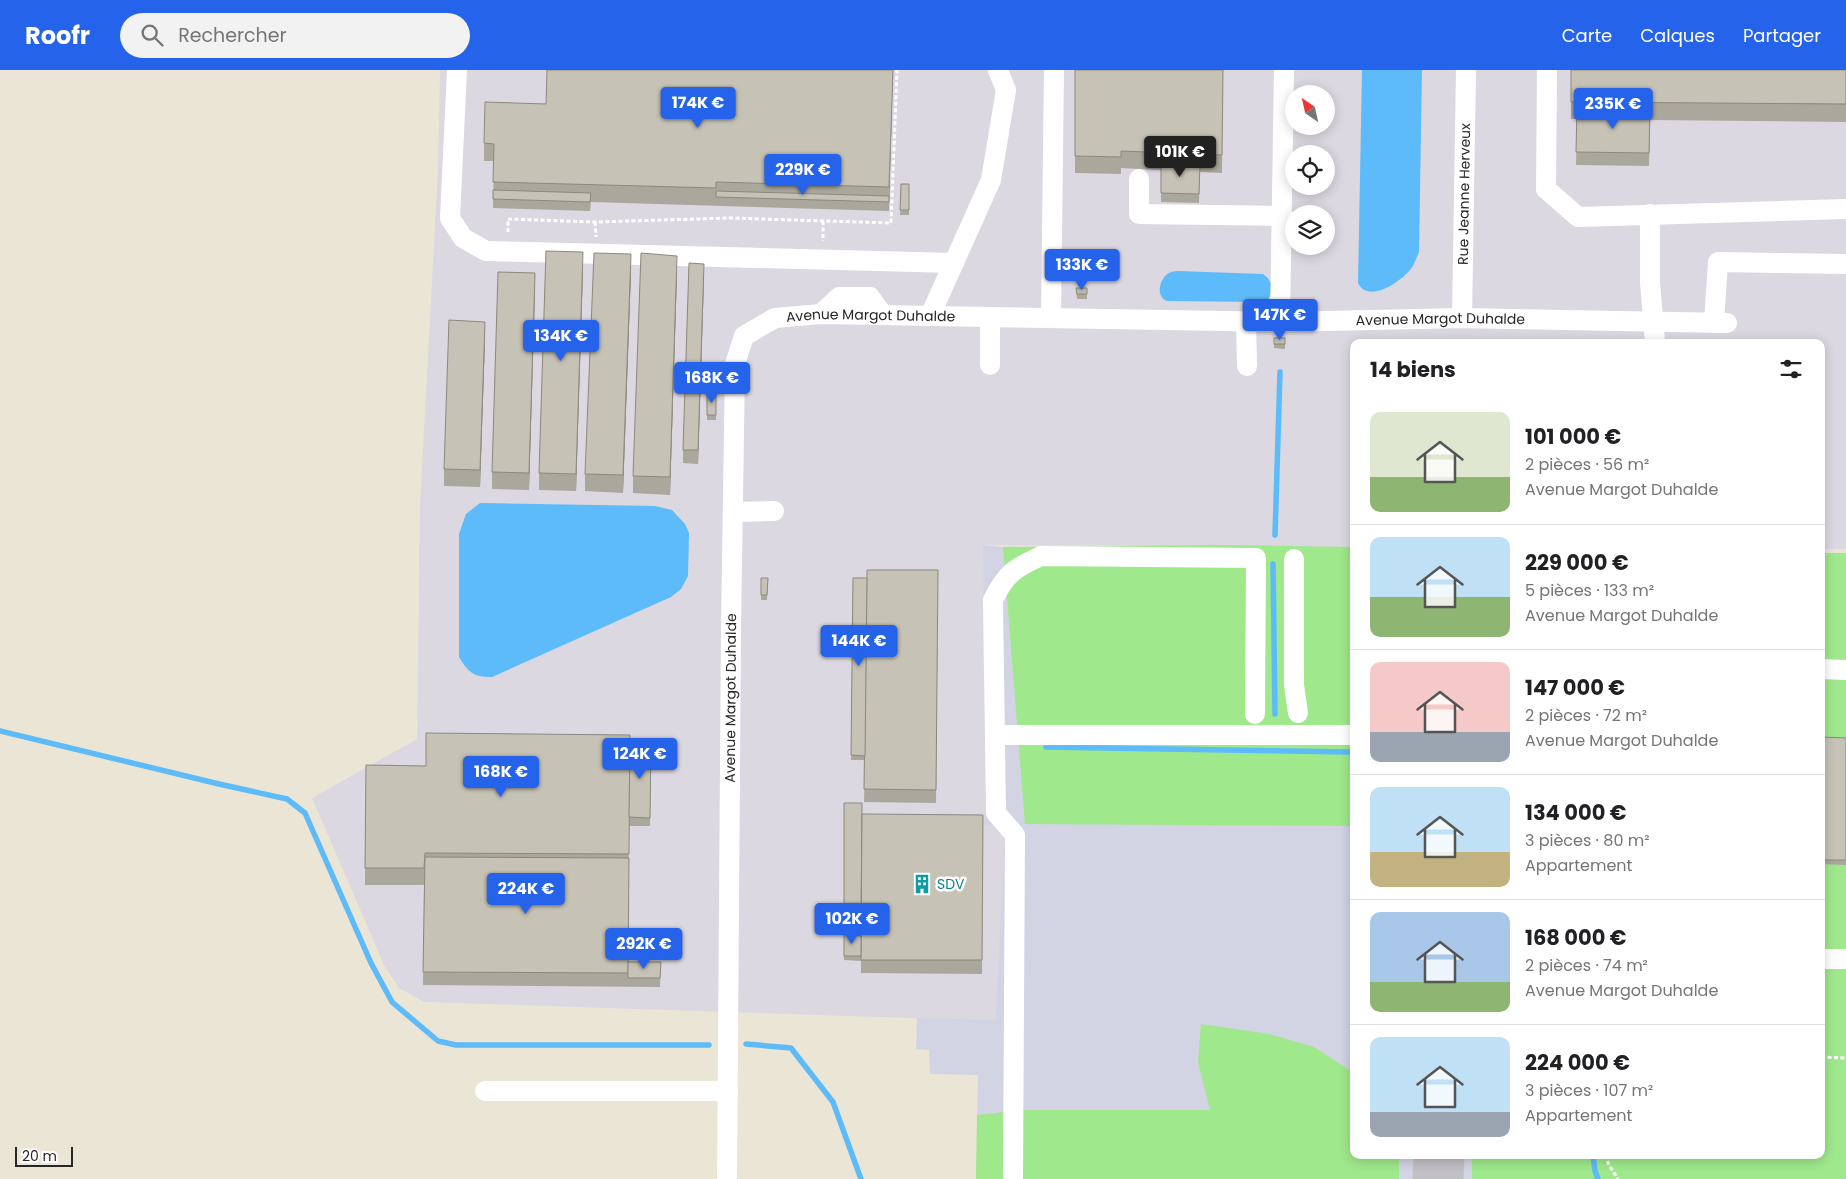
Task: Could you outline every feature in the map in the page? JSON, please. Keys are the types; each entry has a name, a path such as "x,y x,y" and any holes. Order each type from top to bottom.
{"street":[{"path":"457,70 450,218 464,238 486,251 954,263"},
{"path":"930,316 992,180 1006,90 998,70"},
{"path":"1051,317 1054,70"},
{"path":"1280,322 1284,70"},
{"name":"Rue Jeanne Herveux","path":"1462,318 1466,70"},
{"path":"1547,70 1546,189 1578,217 1846,209"},
{"path":"1139,179 1139,214 1282,216"},
{"path":"1650,214 1650,282 1655,339"},
{"name":"Avenue Margot Duhalde","path":"727,1179 735,364 744,336 775,318 821,314 1280,322 1462,318 1720,323 1718,262 1846,264"},
{"path":"990,317 990,366"},
{"path":"1246,321 1247,366"},
{"path":"733,512 774,511"},
{"path":"1013,1179 1015,835 996,813 993,600 1002,582 1018,566 1041,556 1256,558 1254,714"},
{"path":"1294,558 1294,685 1298,713"},
{"path":"1825,669 1846,670"},
{"path":"995,735 1350,735"},
{"path":"1825,959 1846,959"},
{"path":"485,1091 728,1091"}],"path":[{"path":"508,253 508,219 595,222 730,218 891,222 897,70"},
{"path":"1825,1057 1846,1058"},
{"path":"1607,1159 1618,1179"}],"shaded area":[{"path":"440,70 1846,70 1846,549 1825,549 1825,339 1350,339 1350,547 983,545 985,825 1005,825 999,1021 424,1002 399,988 384,965 312,798 417,739 420,504 438,169"},
{"path":"983,545 1003,547 1227,545 1350,547 1350,1159 1825,1159 1825,553 1846,553 1846,1179 976,1179 978,1075 930,1074 929,1050 916,1049 917,1018 996,1020 1005,825 985,825"}],"green space":[{"path":"1227,545 1350,547 1350,826 1025,824 1003,547"},
{"path":"1825,553 1846,553 1846,1179 1472,1179 1472,1159 1825,1159"},
{"path":"1201,1024 1269,1034 1314,1047 1350,1070 1350,1159 1399,1159 1399,1179 976,1179 977,1115 1022,1110 1210,1110 1198,1062"}],"water":[{"path":"1362,70 1422,70 1419,252 1413,266 1402,278 1386,288 1370,292 1363,289 1358,283"},
{"path":"1178,271 1263,274 1271,283 1271,294 1267,301 1259,302 1167,301 1160,293 1162,281 1167,274"},
{"path":"480,503 655,506 672,510 685,524 689,533 688,576 681,589 671,597 492,677 476,675 468,670 459,657 459,534 466,514"}],"building":[{"path":"547,70 893,70 889,187 716,182 716,188 493,182 494,144 484,143 485,102 546,104"},
{"path":"1075,70 1223,70 1222,155 1121,151 1121,157 1075,156"},
{"path":"1571,70 1846,70 1846,104 1571,102"},
{"path":"1577,106 1650,107 1649,153 1576,152"},
{"path":"1161,162 1200,163 1199,194 1161,193"},
{"path":"901,184 909,184 909,210 900,210"},
{"path":"493,190 591,193 590,202 493,199"},
{"path":"716,191 889,196 889,202 716,197"},
{"path":"546,251 583,252 576,474 539,473"},
{"path":"594,253 631,254 623,475 585,474"},
{"path":"641,253 677,256 670,477 633,476"},
{"path":"689,263 704,264 698,450 683,450"},
{"path":"498,272 535,273 529,473 492,472"},
{"path":"1076,288 1087,288 1087,294 1077,294"},
{"path":"449,320 485,322 480,470 444,469"},
{"path":"1274,338 1285,338 1285,344 1274,344"},
{"path":"707,394 716,394 716,415 707,415"},
{"path":"867,570 938,570 936,790 864,789"},
{"path":"761,578 768,578 767,595 761,595"},
{"path":"853,578 867,578 865,756 851,755"},
{"path":"426,733 630,735 629,854 425,853 424,868 365,868 366,765 426,766"},
{"path":"1825,737 1846,738 1846,860 1825,860"},
{"path":"630,743 651,743 650,818 629,817"},
{"path":"844,803 862,803 861,916 844,914"},
{"name":"SDV","path":"862,814 983,815 982,960 861,960"},
{"path":"425,857 629,858 628,973 423,972"},
{"path":"844,934 861,936 861,956 844,956"},
{"path":"628,962 661,962 660,978 628,978"}],"waterway":[{"path":"1275,535 1280,372"},
{"path":"1273,564 1275,714"},
{"path":"0,731 287,799 305,813 371,963 392,1002 438,1041 456,1045 709,1045"},
{"path":"1046,747 1350,752"},
{"path":"746,1044 791,1048 833,1102 861,1179"},
{"path":"1594,1159 1598,1179"}],"taxiway":[{"path":"1438,1179 1439,1159"}],"place":[{"name":"SDV","path":"922,884"}]}
